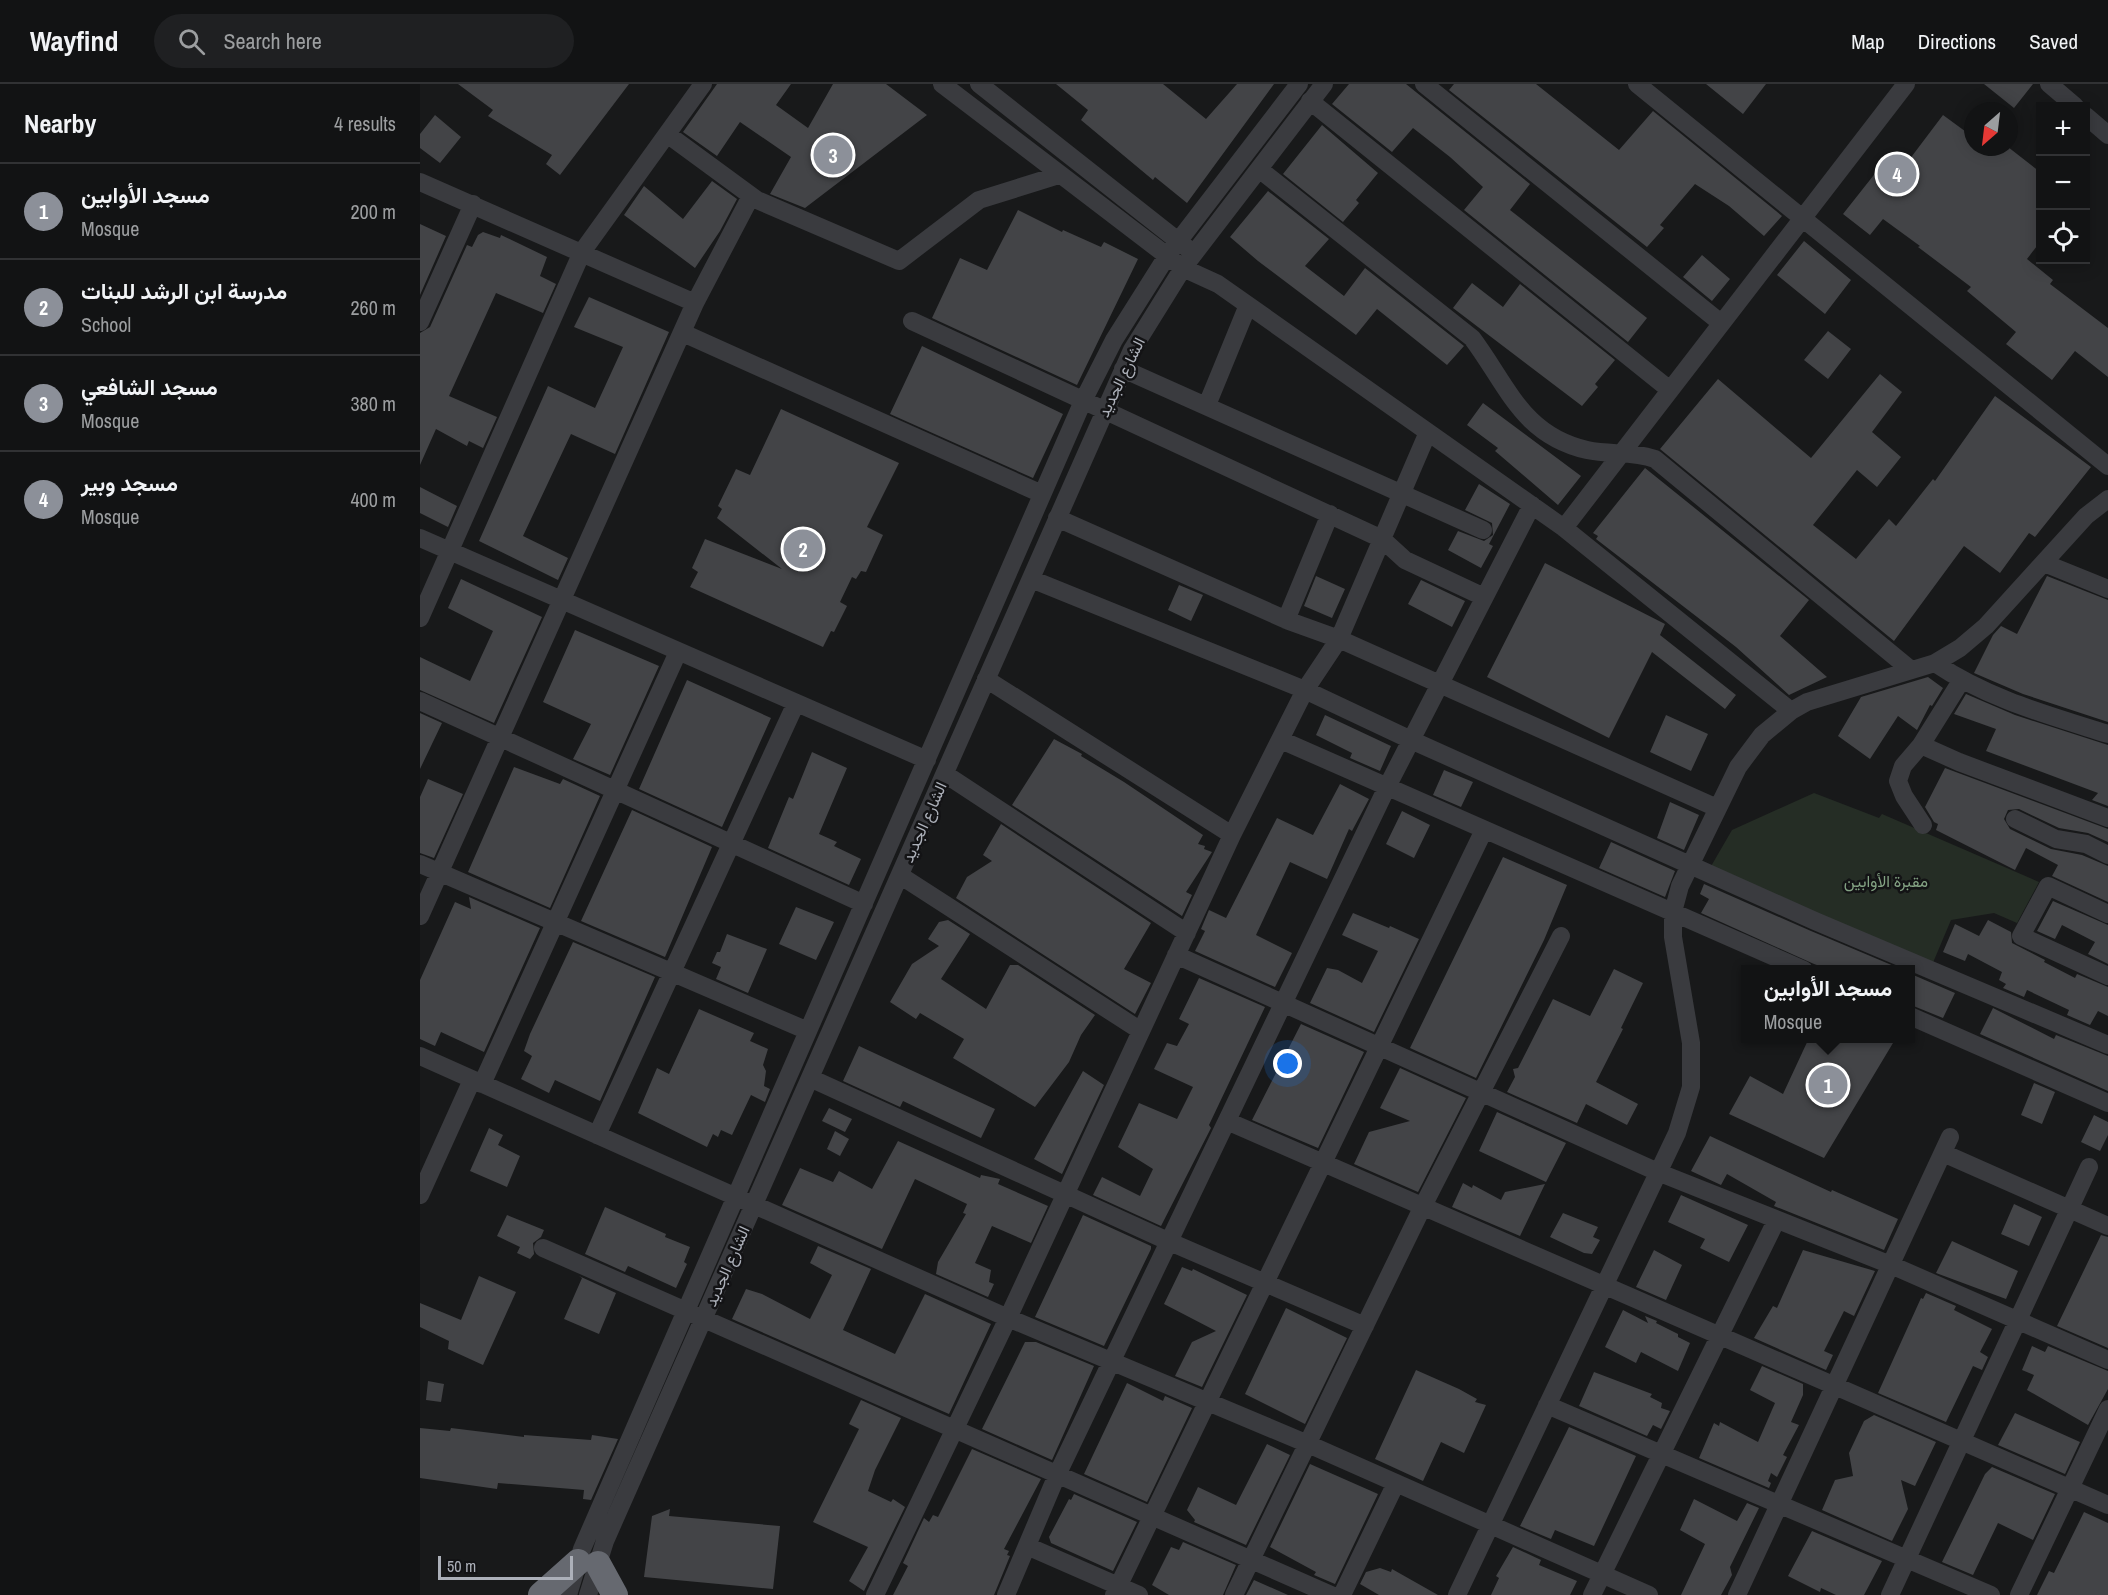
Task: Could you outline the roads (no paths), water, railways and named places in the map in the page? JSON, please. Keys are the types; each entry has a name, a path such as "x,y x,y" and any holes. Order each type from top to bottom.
{"highway":[{"path":"542,1595 588,1563 615,1595"}],"street":[{"path":"420,618 582,252 703,84"},
{"path":"942,84 1183,268 1218,284 1564,528 1791,711"},
{"path":"979,84 1195,253 1218,284"},
{"name":"الشارع الجديد","path":"588,1595 588,1563 687,1309 1083,401 1114,340 1167,256 1299,84"},
{"name":"الشارع الجديد","path":"567,1595 605,1541 1124,369 1183,268 1324,84"},
{"path":"1424,84 1721,323"},
{"path":"1637,84 2108,466"},
{"path":"1564,528 1906,84"},
{"path":"2049,84 2070,102"},
{"path":"1311,101 1670,390"},
{"path":"2090,120 2108,135"},
{"path":"667,134 751,196 899,261 979,200 1059,175"},
{"path":"1259,169 1472,338 1494,367 1509,396 1530,421 1557,441 1588,450 1620,454 1638,453 1655,459 1911,670"},
{"path":"420,182 695,303"},
{"path":"420,916 695,303 751,196"},
{"path":"420,322 473,204"},
{"path":"1207,405 1248,305"},
{"path":"912,321 1382,538 1405,560 1484,597"},
{"path":"683,333 1042,494"},
{"path":"1124,369 1483,530"},
{"path":"875,1595 1008,1318 1232,835 1305,690 1339,639 1428,432"},
{"path":"1457,1595 1660,1173 1677,1132 1691,1087 1691,1042 1673,937 1673,912 1690,864 1738,766 1762,735 1791,711 1807,702 1935,663 1960,648 1986,626 2086,516 2108,499"},
{"path":"1006,1595 1057,1475 1113,1363 1387,788 1532,505"},
{"path":"1286,620 1330,514"},
{"path":"1057,518 1286,620 1339,639 1439,686 1716,808"},
{"path":"420,538 927,760"},
{"path":"2044,563 2108,589"},
{"path":"1030,579 1305,690 1411,740 1815,921 2108,1045"},
{"path":"420,1195 556,922 678,652"},
{"path":"1935,663 1961,681 2003,700 2108,734"},
{"path":"986,679 1232,835"},
{"path":"1923,825 1904,796 1898,782 1903,766 1921,745 1961,681"},
{"path":"420,702 864,904"},
{"path":"597,1135 729,843 796,703"},
{"path":"1281,740 1795,965"},
{"path":"1921,745 1959,762 2108,818"},
{"path":"945,774 1187,933"},
{"path":"2015,819 2056,839 2086,844 2108,855"},
{"path":"1116,1591 1484,830"},
{"path":"420,864 808,1031"},
{"path":"901,876 1141,1031"},
{"path":"2108,914 2048,886 2020,936 2108,976"},
{"path":"1234,1595 1422,1208 1561,936"},
{"path":"1176,956 1660,1173 1891,1265 2108,1360"},
{"path":"1915,1018 2108,1103"},
{"path":"420,1056 1008,1318 1308,1444 1490,1527 1649,1595"},
{"path":"810,1078 1170,1242 1365,1326"},
{"path":"1227,1121 1422,1208 2108,1505"},
{"path":"1737,1595 1947,1145 2070,1209 2108,1226"},
{"path":"1890,1595 2089,1167"},
{"path":"1592,1595 1776,1221"},
{"path":"543,1248 687,1309 954,1430 1331,1595"},
{"path":"1547,1405 1991,1595"},
{"path":"2019,1595 2108,1408"},
{"path":"1342,1595 1396,1484"},
{"path":"1027,1546 1116,1591 1139,1595"}],"place":[{"name":"مسجد الشافعي","path":"833,155"},
{"name":"مسجد وبير","path":"1897,174"},
{"name":"مدرسة ابن الرشد للبنات","path":"803,549"},
{"name":"مسجد الأوابين","path":"1828,1085"}],"park label":[{"name":"مقبرة الأوابين","path":"1886,881"}]}
